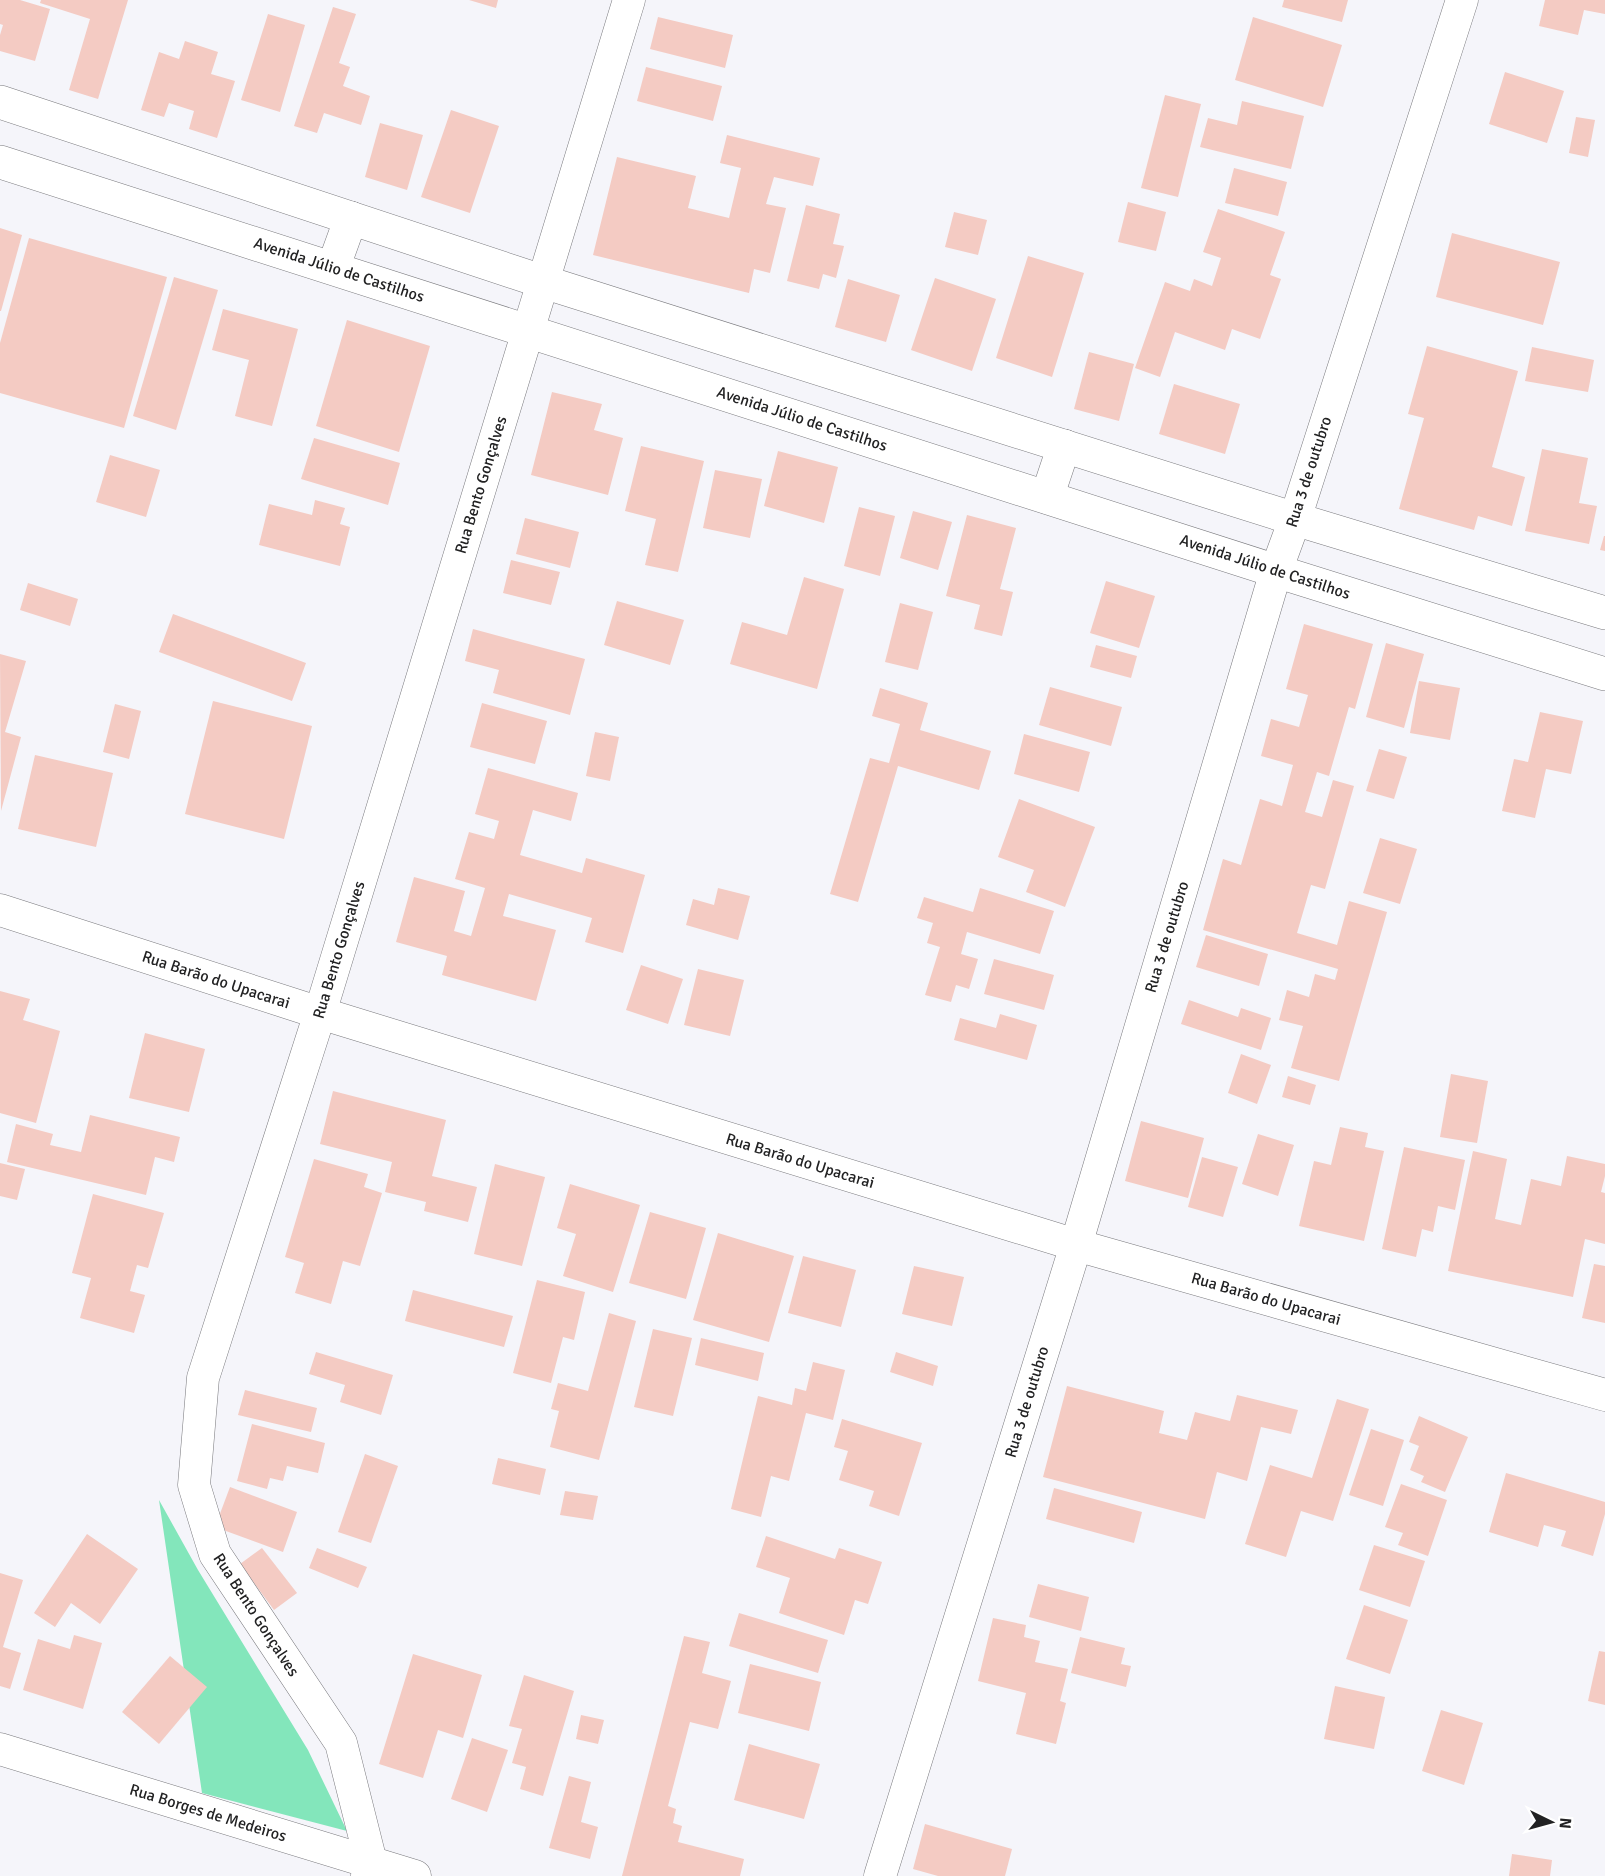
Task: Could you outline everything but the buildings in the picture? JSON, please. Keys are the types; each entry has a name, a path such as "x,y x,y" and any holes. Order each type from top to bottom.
{"street":[{"name":"Rua Bento Gonçalves","path":"369,1869 341,1743 215,1554 194,1485 203,1378 320,1013 629,0"},
{"name":"Rua 3 de outubro","path":"880,1876 1076,1245 1276,571 1462,0"},
{"path":"0,102 544,282 1294,519 1605,613"},
{"name":"Avenida Júlio de Castilhos","path":"0,162 1276,571 1605,674"},
{"path":"333,268 351,218"},
{"path":"734,397 750,347"},
{"path":"1047,497 1064,446"},
{"name":"Rua Barão do Upacarai","path":"0,910 320,1013 1076,1245 1605,1395"},
{"name":"Rua Borges de Medeiros","path":"0,1749 369,1869 415,1876"}],"green space":[{"path":"159,1500 198,1570 308,1750 347,1831 202,1793"}]}
